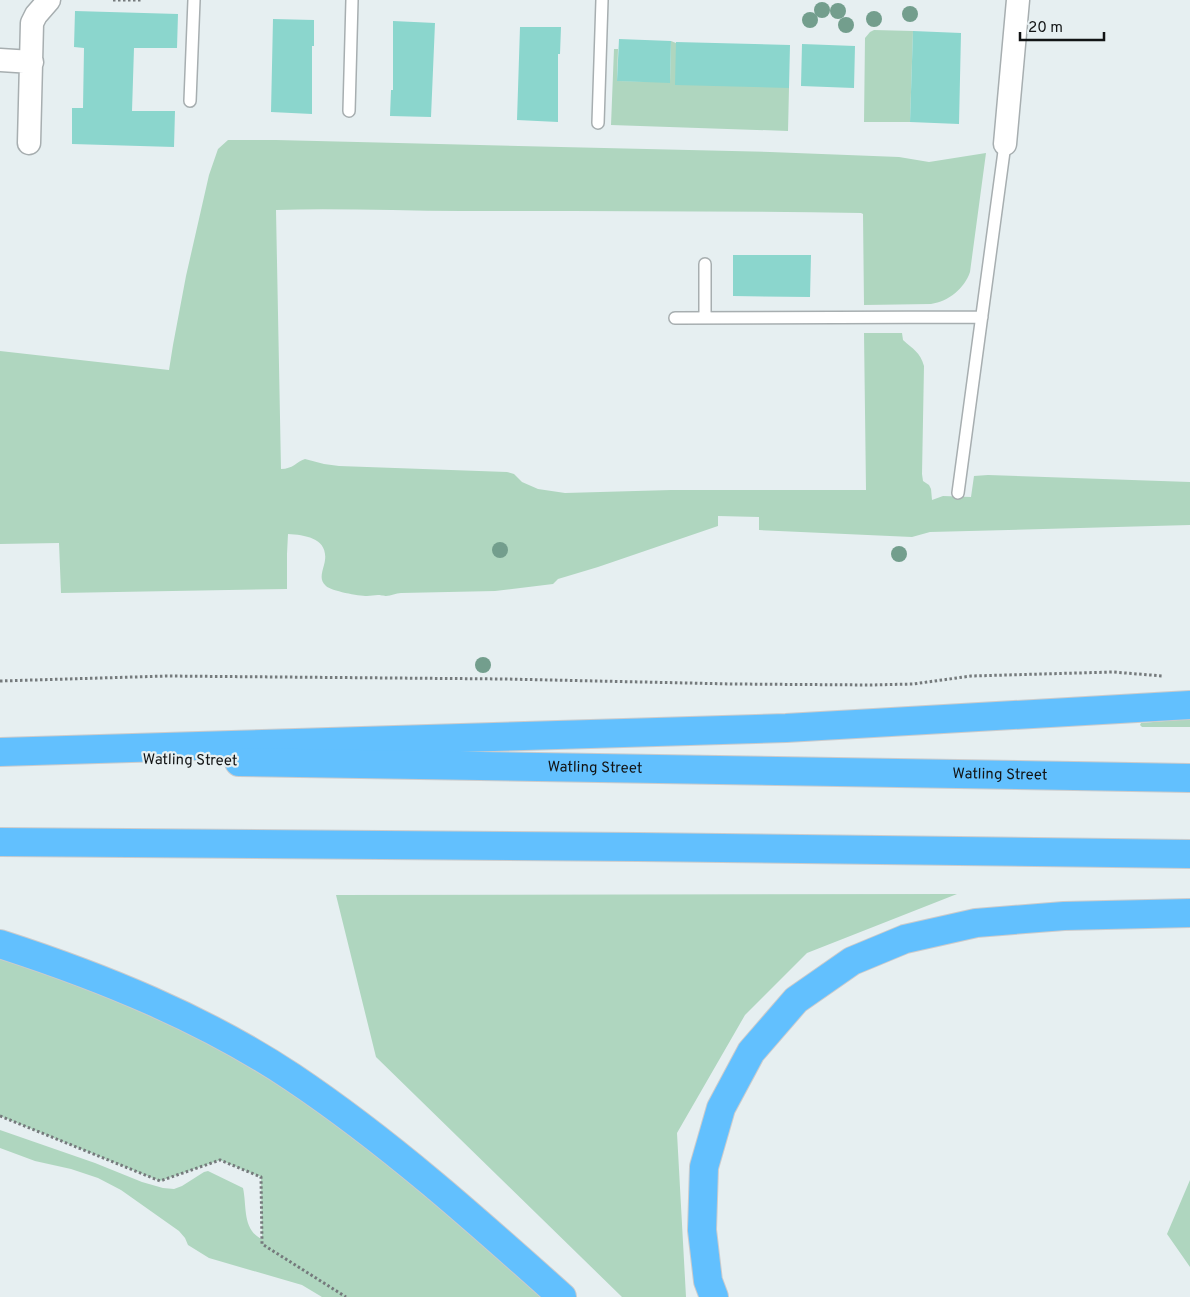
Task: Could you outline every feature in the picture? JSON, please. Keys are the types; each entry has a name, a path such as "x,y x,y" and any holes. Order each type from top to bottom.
{"highway":[{"path":"0,752 786,728 1190,705"},
{"name":"Watling Street","path":"0,758 1190,778"},
{"path":"0,842 628,846 1190,854"},
{"path":"714,1297 708,1281 702,1230 704,1167 721,1108 751,1052 796,1000 852,961 905,939 976,923 1064,916 1190,913"},
{"path":"0,944 66,966 151,1001 224,1036 291,1077 368,1132 414,1168 562,1297"}],"street":[{"path":"29,143 32,23 36,15 49,0"},
{"path":"1005,144 1018,0"},
{"path":"0,60 32,62"}],"lane":[{"path":"190,101 194,0"},
{"path":"348,110 352,0"},
{"path":"598,123 602,0"},
{"path":"958,494 1005,144"},
{"path":"705,264 705,318"},
{"path":"675,318 982,317"}],"path":[{"path":"113,0 143,0"},
{"path":"0,681 167,676 870,685 913,684 971,676 1113,672 1164,676"},
{"path":"0,1116 160,1181 220,1160 261,1177 262,1244 346,1297"}],"green space":[{"path":"874,30 913,31 910,122 864,122 865,38"},
{"path":"671,41 789,88 788,131 611,125 614,49 618,49 617,81 670,82"},
{"path":"228,140 770,152 899,157 929,162 986,153 970,272 960,289 950,297 931,304 864,305 863,214 861,213 276,210 281,469 289,468 305,459 339,466 507,472 514,474 522,482 538,489 565,493 671,490 866,490 864,333 902,333 903,340 918,354 924,366 922,474 923,481 931,489 932,500 943,496 971,497 974,476 988,475 1190,482 1190,525 930,532 912,537 759,530 759,517 718,516 718,526 558,579 553,584 495,591 401,593 386,596 358,595 329,588 322,579 325,556 321,544 310,537 288,534 287,589 61,593 59,543 0,544 0,351 169,370 186,276 209,175 218,149"},
{"path":"1190,719 1190,727 1142,727 1140,725 1141,723"},
{"path":"957,894 807,953 745,1015 677,1133 686,1297 622,1297 376,1057 336,895"},
{"path":"0,956 93,989 169,1022 231,1054 291,1091 406,1175 542,1297 322,1297 302,1285 209,1258 188,1245 179,1231 121,1190 98,1178 71,1169 35,1161 0,1148 0,1130 163,1188 174,1189 182,1186 208,1171 243,1188 248,1224 251,1230 262,1239 261,1177 220,1160 160,1181 0,1116"},
{"path":"1190,1180 1190,1267 1167,1234"}],"building":[{"path":"75,11 178,14 177,48 134,48 132,111 175,111 174,147 72,144 72,108 83,108 84,48 74,47"},
{"path":"273,19 314,20 312,114 271,112"},
{"path":"393,21 435,23 431,117 390,116 391,90 393,90"},
{"path":"520,27 561,27 560,54 558,54 558,122 517,120"},
{"path":"913,31 961,33 959,124 910,122"},
{"path":"619,39 671,41 670,83 617,81"},
{"path":"676,42 790,45 789,88 675,85"},
{"path":"802,44 855,46 854,88 801,86"},
{"path":"733,255 811,255 810,297 733,296"}]}
